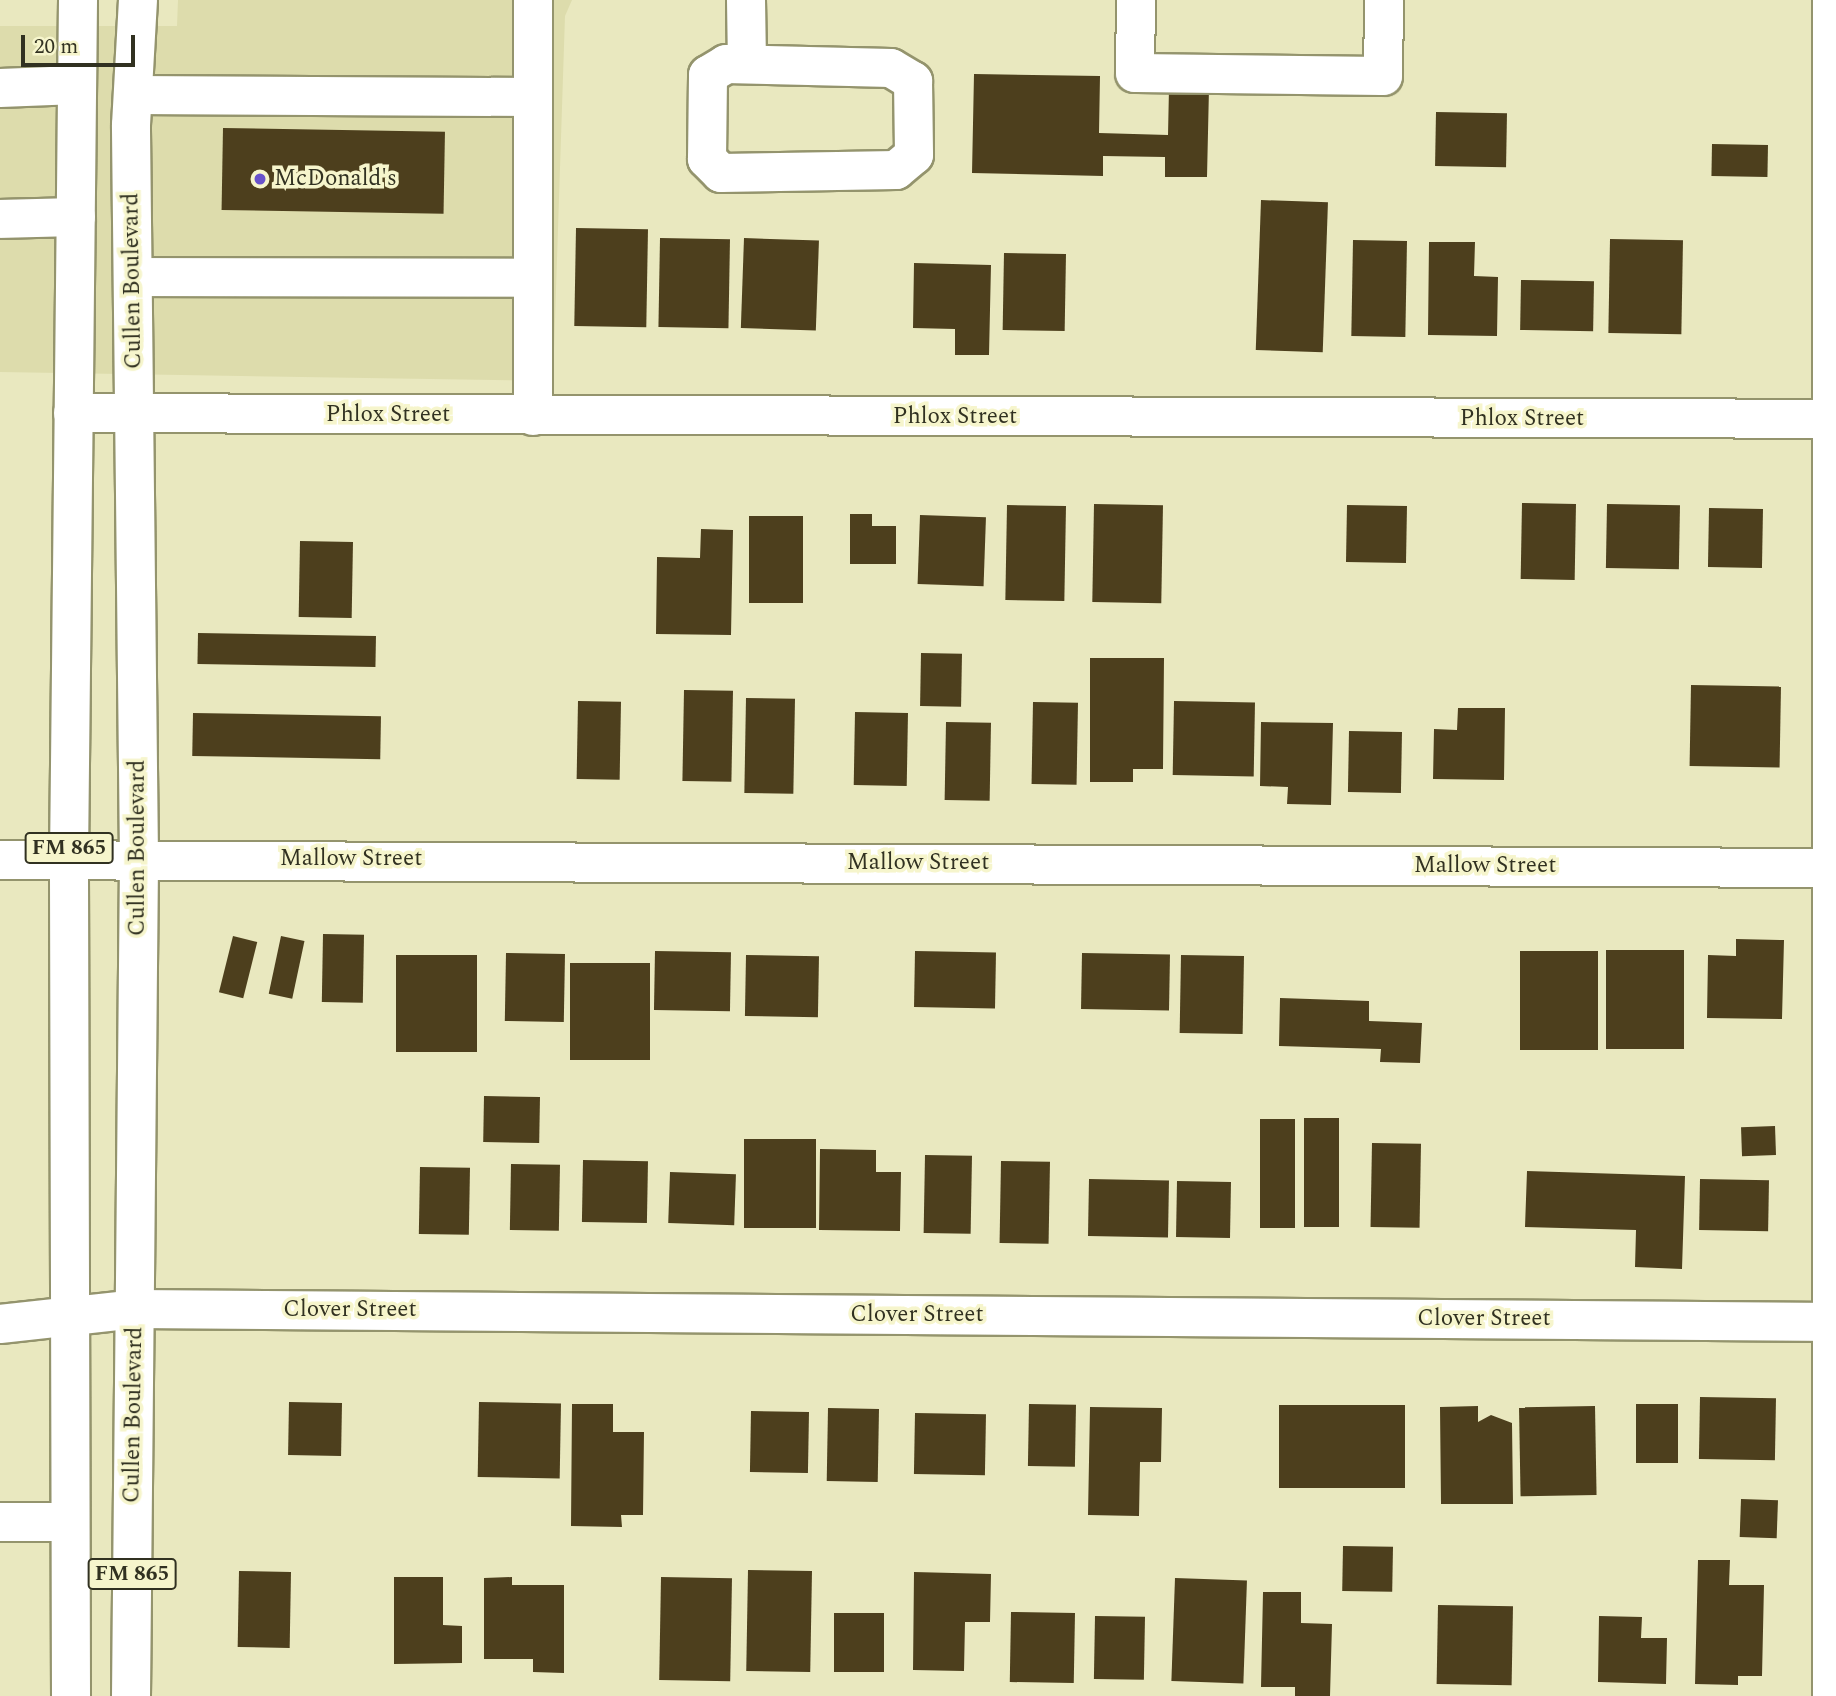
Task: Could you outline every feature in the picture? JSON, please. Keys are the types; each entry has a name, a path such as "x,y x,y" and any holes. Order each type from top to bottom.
{"street":[{"name":"FM 865","path":"71,1696 69,860 78,0"},
{"name":"Cullen Boulevard","path":"131,1696 139,858 133,95 138,0"},
{"path":"533,0 533,416"},
{"path":"746,0 747,64"},
{"path":"1136,0 1135,73 1383,76 1384,0"},
{"path":"1832,0 1835,1322 1832,1696"},
{"path":"726,64 747,64 891,68 912,81 914,155 896,170 721,173 706,159 708,75 726,64"},
{"path":"0,88 78,85"},
{"path":"133,95 533,97"},
{"path":"0,219 76,217"},
{"path":"133,277 533,278"},
{"name":"Phlox Street","path":"73,413 1832,419"},
{"name":"Mallow Street","path":"0,860 139,858 1833,868"},
{"name":"Clover Street","path":"0,1324 70,1312 135,1309 1835,1322"},
{"path":"0,1522 70,1522"}],"shaded area":[{"path":"178,0 572,0 565,16 553,381 0,372 0,26 177,26"}],"building":[{"path":"974,74 1100,76 1099,133 1168,135 1169,88 1209,88 1207,177 1165,177 1165,157 1103,156 1103,176 972,173"},
{"path":"1436,112 1507,113 1506,167 1435,166"},
{"path":"223,128 445,132 444,214 222,210"},
{"path":"1712,144 1768,145 1767,177 1711,176"},
{"path":"1261,200 1328,202 1323,352 1256,350"},
{"path":"576,228 648,229 646,327 574,326"},
{"path":"660,238 730,239 728,328 658,327"},
{"path":"744,238 819,241 816,331 741,328"},
{"path":"1610,239 1683,240 1681,334 1608,333"},
{"path":"1353,240 1407,241 1405,337 1351,336"},
{"path":"1429,242 1475,242 1474,276 1498,277 1497,336 1428,335"},
{"path":"1004,253 1066,254 1065,331 1003,330"},
{"path":"914,263 991,265 989,355 955,355 955,329 913,328"},
{"path":"1521,280 1594,281 1593,331 1520,330"},
{"path":"1522,503 1576,504 1575,580 1521,579"},
{"path":"1094,504 1163,505 1161,603 1092,602"},
{"path":"1607,504 1680,505 1679,569 1606,568"},
{"path":"1007,505 1066,506 1064,601 1005,600"},
{"path":"1347,505 1407,506 1406,563 1346,562"},
{"path":"1709,508 1763,509 1762,568 1708,567"},
{"path":"850,514 872,514 872,526 896,526 896,564 850,564"},
{"path":"920,515 986,517 984,586 918,584"},
{"path":"749,516 803,516 803,603 749,603"},
{"path":"701,529 733,530 731,635 656,634 657,557 700,558"},
{"path":"300,541 353,542 352,618 299,617"},
{"path":"198,633 376,636 375,667 197,664"},
{"path":"921,653 962,654 961,707 920,706"},
{"path":"1090,658 1164,658 1163,769 1133,769 1133,782 1090,782"},
{"path":"1691,685 1781,687 1780,768 1690,766"},
{"path":"684,690 733,691 731,782 682,781"},
{"path":"746,698 795,699 793,794 744,793"},
{"path":"578,701 621,702 620,780 577,779"},
{"path":"1174,701 1255,702 1254,776 1173,775"},
{"path":"1033,702 1078,703 1077,785 1032,784"},
{"path":"1458,708 1505,708 1504,780 1433,779 1434,729 1457,730"},
{"path":"855,712 908,713 907,786 854,785"},
{"path":"193,713 381,716 380,759 192,756"},
{"path":"946,722 991,723 990,801 945,800"},
{"path":"1261,722 1333,723 1331,805 1287,804 1288,787 1260,786"},
{"path":"1349,731 1402,732 1401,793 1348,792"},
{"path":"323,934 364,935 363,1003 322,1002"},
{"path":"233,936 257,942 243,998 219,992"},
{"path":"281,936 304,941 292,999 269,994"},
{"path":"1736,939 1784,940 1782,1019 1707,1018 1708,955 1736,956"},
{"path":"1606,950 1684,950 1684,1049 1606,1049"},
{"path":"655,951 731,952 730,1011 654,1010"},
{"path":"915,951 996,952 995,1008 914,1007"},
{"path":"1520,951 1598,951 1598,1050 1520,1050"},
{"path":"506,953 565,954 564,1022 505,1021"},
{"path":"1082,953 1170,955 1169,1011 1081,1009"},
{"path":"396,955 477,955 477,1052 396,1052"},
{"path":"746,955 819,956 818,1017 745,1016"},
{"path":"1181,955 1244,956 1243,1034 1180,1033"},
{"path":"570,963 650,963 650,1060 570,1060"},
{"path":"1280,998 1369,1001 1369,1021 1422,1023 1420,1063 1380,1062 1381,1049 1279,1046"},
{"path":"484,1096 540,1097 539,1143 483,1142"},
{"path":"1304,1118 1339,1118 1339,1227 1304,1227"},
{"path":"1260,1119 1295,1119 1295,1228 1260,1228"},
{"path":"1775,1126 1776,1155 1742,1156 1741,1127"},
{"path":"744,1139 816,1139 816,1228 744,1228"},
{"path":"1372,1143 1421,1144 1420,1228 1371,1227"},
{"path":"820,1149 876,1150 876,1172 901,1172 900,1231 819,1230"},
{"path":"925,1155 972,1156 971,1234 924,1233"},
{"path":"583,1160 648,1161 647,1223 582,1222"},
{"path":"1001,1161 1050,1162 1049,1244 1000,1243"},
{"path":"511,1164 560,1165 559,1231 510,1230"},
{"path":"420,1167 470,1168 469,1235 419,1234"},
{"path":"1527,1171 1685,1176 1682,1269 1635,1267 1636,1230 1525,1227"},
{"path":"670,1172 736,1174 734,1225 668,1223"},
{"path":"1089,1179 1169,1180 1168,1237 1088,1236"},
{"path":"1700,1179 1769,1180 1768,1231 1699,1230"},
{"path":"1177,1181 1231,1182 1230,1238 1176,1237"},
{"path":"1700,1397 1776,1398 1775,1460 1699,1459"},
{"path":"289,1402 342,1403 341,1456 288,1455"},
{"path":"479,1402 561,1403 560,1478 478,1477"},
{"path":"572,1404 613,1404 613,1432 644,1432 643,1515 621,1515 622,1527 571,1526"},
{"path":"1029,1404 1076,1405 1075,1467 1028,1466"},
{"path":"1636,1404 1678,1404 1678,1463 1636,1463"},
{"path":"1279,1405 1405,1405 1405,1488 1279,1488"},
{"path":"1478,1406 1478,1422 1491,1415 1512,1423 1513,1504 1441,1504 1440,1407"},
{"path":"1595,1406 1597,1495 1521,1496 1519,1407"},
{"path":"1090,1407 1162,1408 1161,1462 1140,1462 1139,1516 1088,1515"},
{"path":"828,1408 879,1409 878,1482 827,1481"},
{"path":"751,1411 809,1412 808,1473 750,1472"},
{"path":"915,1413 986,1414 985,1475 914,1474"},
{"path":"1741,1499 1778,1500 1777,1538 1740,1537"},
{"path":"1343,1546 1393,1547 1392,1592 1342,1591"},
{"path":"1698,1560 1730,1560 1729,1585 1764,1585 1762,1676 1738,1676 1738,1685 1695,1684"},
{"path":"748,1570 812,1571 810,1672 746,1671"},
{"path":"239,1571 291,1572 290,1648 238,1647"},
{"path":"914,1572 991,1574 990,1622 965,1622 964,1671 913,1670"},
{"path":"394,1577 443,1577 443,1625 462,1626 462,1663 394,1664"},
{"path":"512,1577 512,1585 564,1585 564,1673 533,1672 533,1659 484,1659 484,1578"},
{"path":"661,1577 732,1578 730,1681 659,1680"},
{"path":"1175,1578 1247,1581 1243,1683 1171,1681"},
{"path":"1263,1592 1301,1592 1301,1623 1332,1624 1330,1696 1295,1696 1295,1687 1261,1687"},
{"path":"1438,1605 1513,1606 1512,1685 1437,1684"},
{"path":"1011,1612 1075,1613 1074,1683 1010,1682"},
{"path":"834,1613 884,1613 884,1672 834,1672"},
{"path":"1095,1616 1145,1617 1144,1680 1094,1679"},
{"path":"1599,1616 1642,1617 1641,1638 1667,1638 1666,1684 1598,1682"}],"place":[{"name":"McDonald's","path":"260,179"}]}
